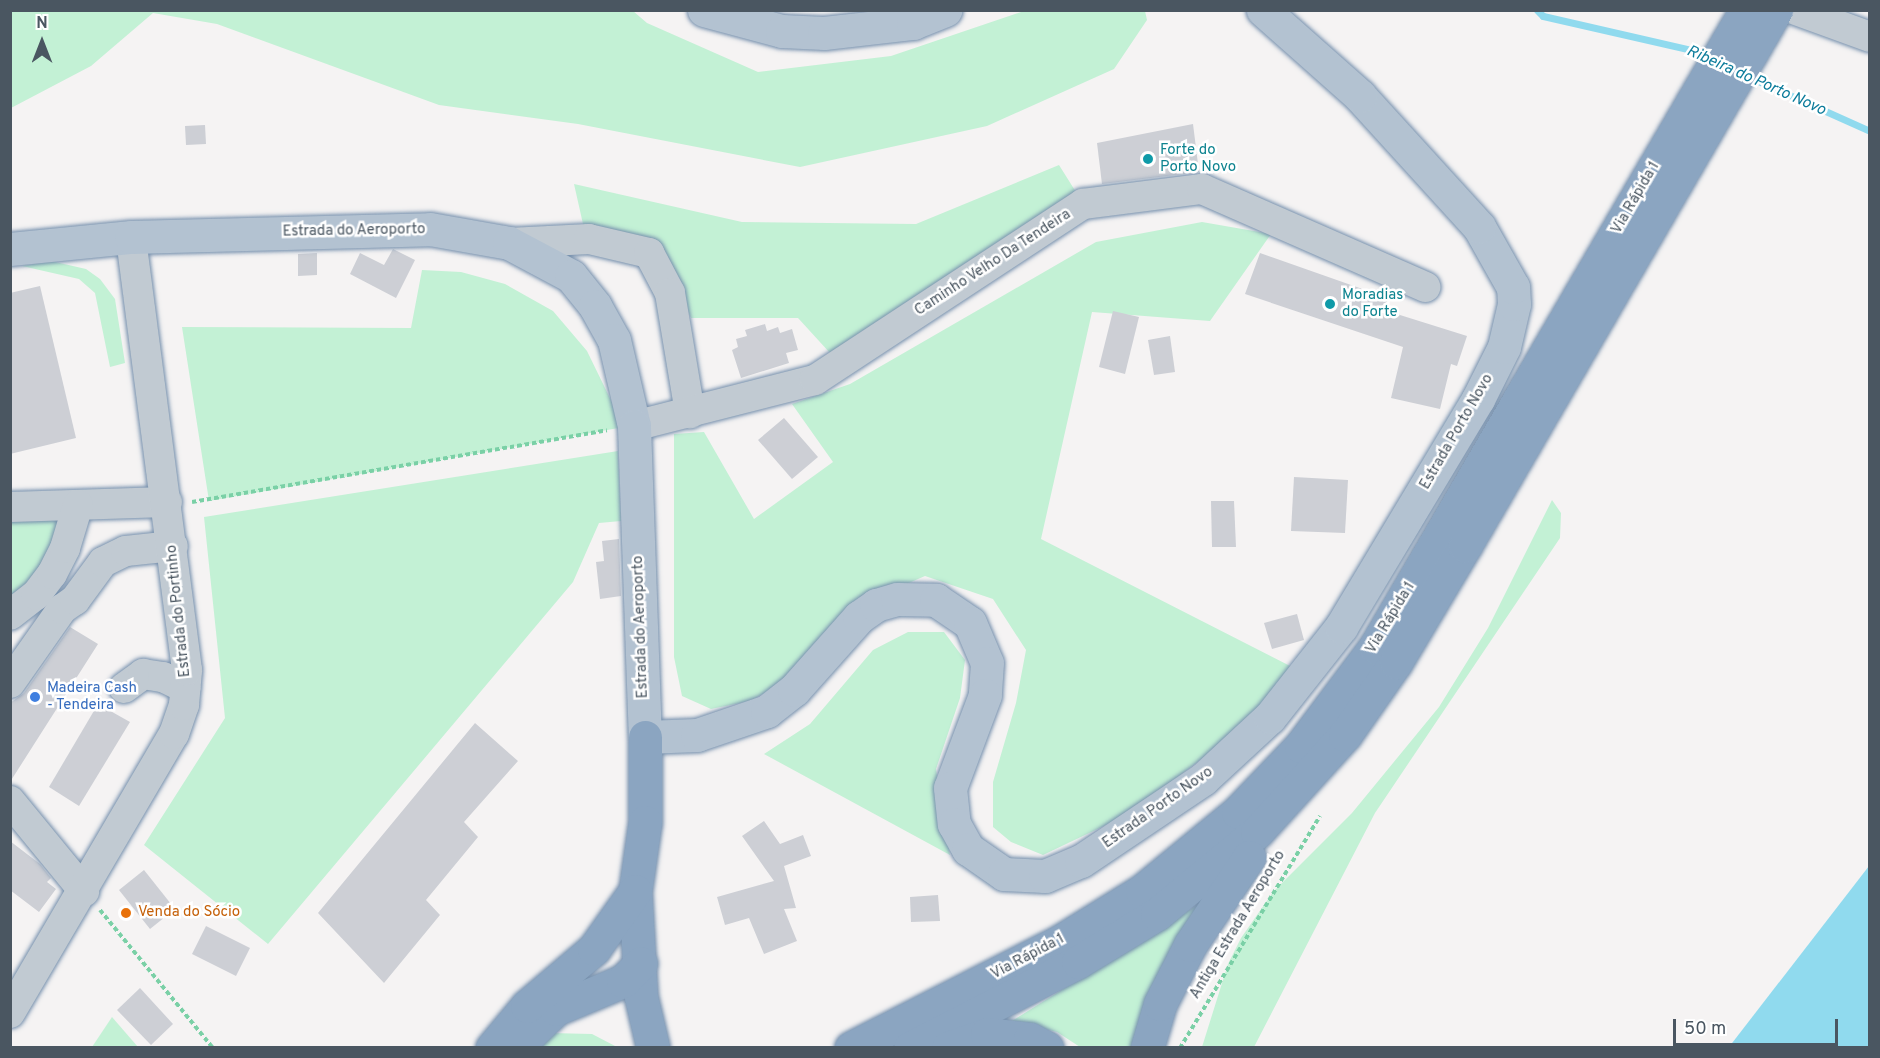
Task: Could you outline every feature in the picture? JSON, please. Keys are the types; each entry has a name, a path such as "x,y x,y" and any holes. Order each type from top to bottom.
{"highway":[{"name":"Via Rápida 1","path":"910,1047 1078,962 1157,914 1222,864 1290,798 1344,735 1396,662 1746,10"},
{"name":"Via Rápida 1","path":"851,1047 1108,912 1204,843 1271,780 1323,719 1374,647 1776,10"},
{"path":"645,737 645,822 635,891 649,963 674,1047"},
{"path":"1147,1047 1160,1004 1190,945 1290,798"},
{"path":"645,822 657,892 649,963 649,1038"},
{"path":"492,1047 527,1006 575,965 610,930 635,891"},
{"path":"575,965 614,958 649,963"},
{"path":"518,1047 556,1009 572,1000 623,981 649,963"},
{"path":"572,1000 615,1006 649,1038"},
{"path":"948,1047 987,1034 1030,1039 1047,1047"}],"main road":[{"path":"704,10 782,31 824,33 913,23 946,10"},
{"name":"Estrada Porto Novo","path":"645,737 697,735 767,711 794,690 859,617 876,605 897,599 936,600 970,623 987,663 985,695 950,788 954,824 977,858 1004,874 1024,877 1045,876 1081,861 1203,779 1270,717 1341,627 1472,409 1504,347 1514,304 1513,287 1503,265 1479,227 1360,96 1263,10"},
{"name":"Estrada do Aeroporto","path":"10,249 131,237 430,228 509,243 571,276 595,306 614,340 634,426 645,737"}],"street":[{"path":"1796,10 1869,37"},
{"name":"Caminho Velho Da Tendeira","path":"634,426 815,380 1083,204 1202,189 1425,287"},
{"name":"Estrada do Portinho","path":"10,1013 84,891 174,734 186,687 187,670 167,502 131,237"},
{"path":"509,243 589,240 649,253 670,293 690,413"},
{"path":"10,507 167,502"},
{"path":"10,615 36,595 52,574 65,548 78,505"},
{"path":"10,683 62,609 75,600 103,562 126,551 172,546"},
{"path":"124,687 142,674 151,674 186,687"},
{"path":"10,801 84,891"}],"path":[{"path":"167,502 209,501 634,426"},
{"name":"Antiga Estrada Aeroporto","path":"1180,1047 1320,816"},
{"path":"84,891 213,1047"}],"green space":[{"path":"11,10 633,11 647,23 758,72 891,56 1024,11 1145,11 1147,20 1114,69 987,126 800,167 578,124 439,105 217,24 153,13 91,66 11,108"},
{"path":"1059,165 1081,200 830,353 798,318 691,318 656,241 583,224 574,184 742,222 916,224"},
{"path":"1202,222 1271,234 1210,321 1092,312 1041,539 1300,671 1260,715 1127,815 1043,855 1011,842 993,827 993,782 1016,703 1026,650 993,599 925,576 853,607 794,677 750,701 711,709 682,696 674,657 674,434 704,432 754,519 833,462 792,404 850,384 1096,242"},
{"path":"51,261 86,269 100,279 115,299 125,363 110,367 95,293 79,279 22,266"},
{"path":"422,270 461,272 505,284 553,311 587,351 624,427 209,501 182,327 411,328"},
{"path":"618,451 621,521 599,523 573,582 268,944 144,845 225,718 204,517"},
{"path":"1552,500 1561,513 1560,538 1375,813 1254,1047 1202,1047 1228,964 1241,938 1273,892 1352,813 1439,707 1488,628"},
{"path":"64,513 47,563 11,602 11,518"},
{"path":"908,632 944,632 965,660 960,698 936,769 950,855 764,754 810,724 873,650"},
{"path":"1204,901 1137,1047 1080,1047 1057,1032 1012,1021"},
{"path":"112,1017 138,1047 92,1047"},
{"path":"550,1033 592,1034 617,1047 537,1048"}],"water":[{"path":"1869,866 1869,1047 1729,1047"}],"building":[{"name":"Forte do Porto Novo","path":"1193,124 1199,172 1102,184 1097,143"},
{"path":"205,125 206,144 186,145 185,126"},
{"path":"393,249 415,260 396,298 350,274 360,253 384,265"},
{"path":"317,253 317,275 298,276 298,254"},
{"name":"Moradias do Forte","path":"1260,253 1388,298 1384,310 1467,336 1457,366 1451,364 1440,409 1391,398 1403,347 1245,294"},
{"path":"40,286 76,438 10,454 10,293"},
{"path":"1113,311 1139,317 1125,374 1099,367"},
{"path":"765,324 767,331 778,327 780,333 792,329 798,350 786,353 789,363 741,378 732,350 738,347 736,339 747,336 745,330"},
{"path":"1170,336 1175,372 1154,375 1148,340"},
{"path":"784,418 818,457 792,479 758,440"},
{"path":"1294,477 1348,480 1345,533 1291,531"},
{"path":"1211,501 1234,501 1236,547 1212,547"},
{"path":"619,539 621,596 600,599 596,562 604,561 602,541"},
{"path":"1297,614 1304,640 1272,649 1264,623"},
{"path":"70,627 98,644 10,782 10,703 24,693"},
{"path":"98,704 130,722 79,806 49,787"},
{"path":"475,723 518,761 464,822 478,837 426,900 440,915 384,983 318,913"},
{"path":"764,821 780,844 803,835 811,856 784,866 796,908 784,909 797,941 764,954 749,918 725,925 717,897 774,881 742,836"},
{"path":"10,841 40,864 51,878 47,882 56,889 39,912 10,890"},
{"path":"144,870 175,909 150,929 119,890"},
{"path":"938,895 940,921 911,922 910,897"},
{"path":"206,926 250,948 236,976 192,954"},
{"path":"140,988 173,1024 151,1045 117,1010"}],"waterway":[{"name":"Ribeira do Porto Novo","path":"1537,10 1543,16 1692,50 1710,58"},
{"name":"Ribeira do Porto Novo","path":"1747,76 1870,131"}],"place":[{"name":"Forte do Porto Novo","path":"1148,159"},
{"name":"Moradias do Forte","path":"1330,304"},
{"name":"Madeira Cash - Tendeira","path":"35,697"},
{"name":"Venda do Sócio","path":"126,913"}]}
